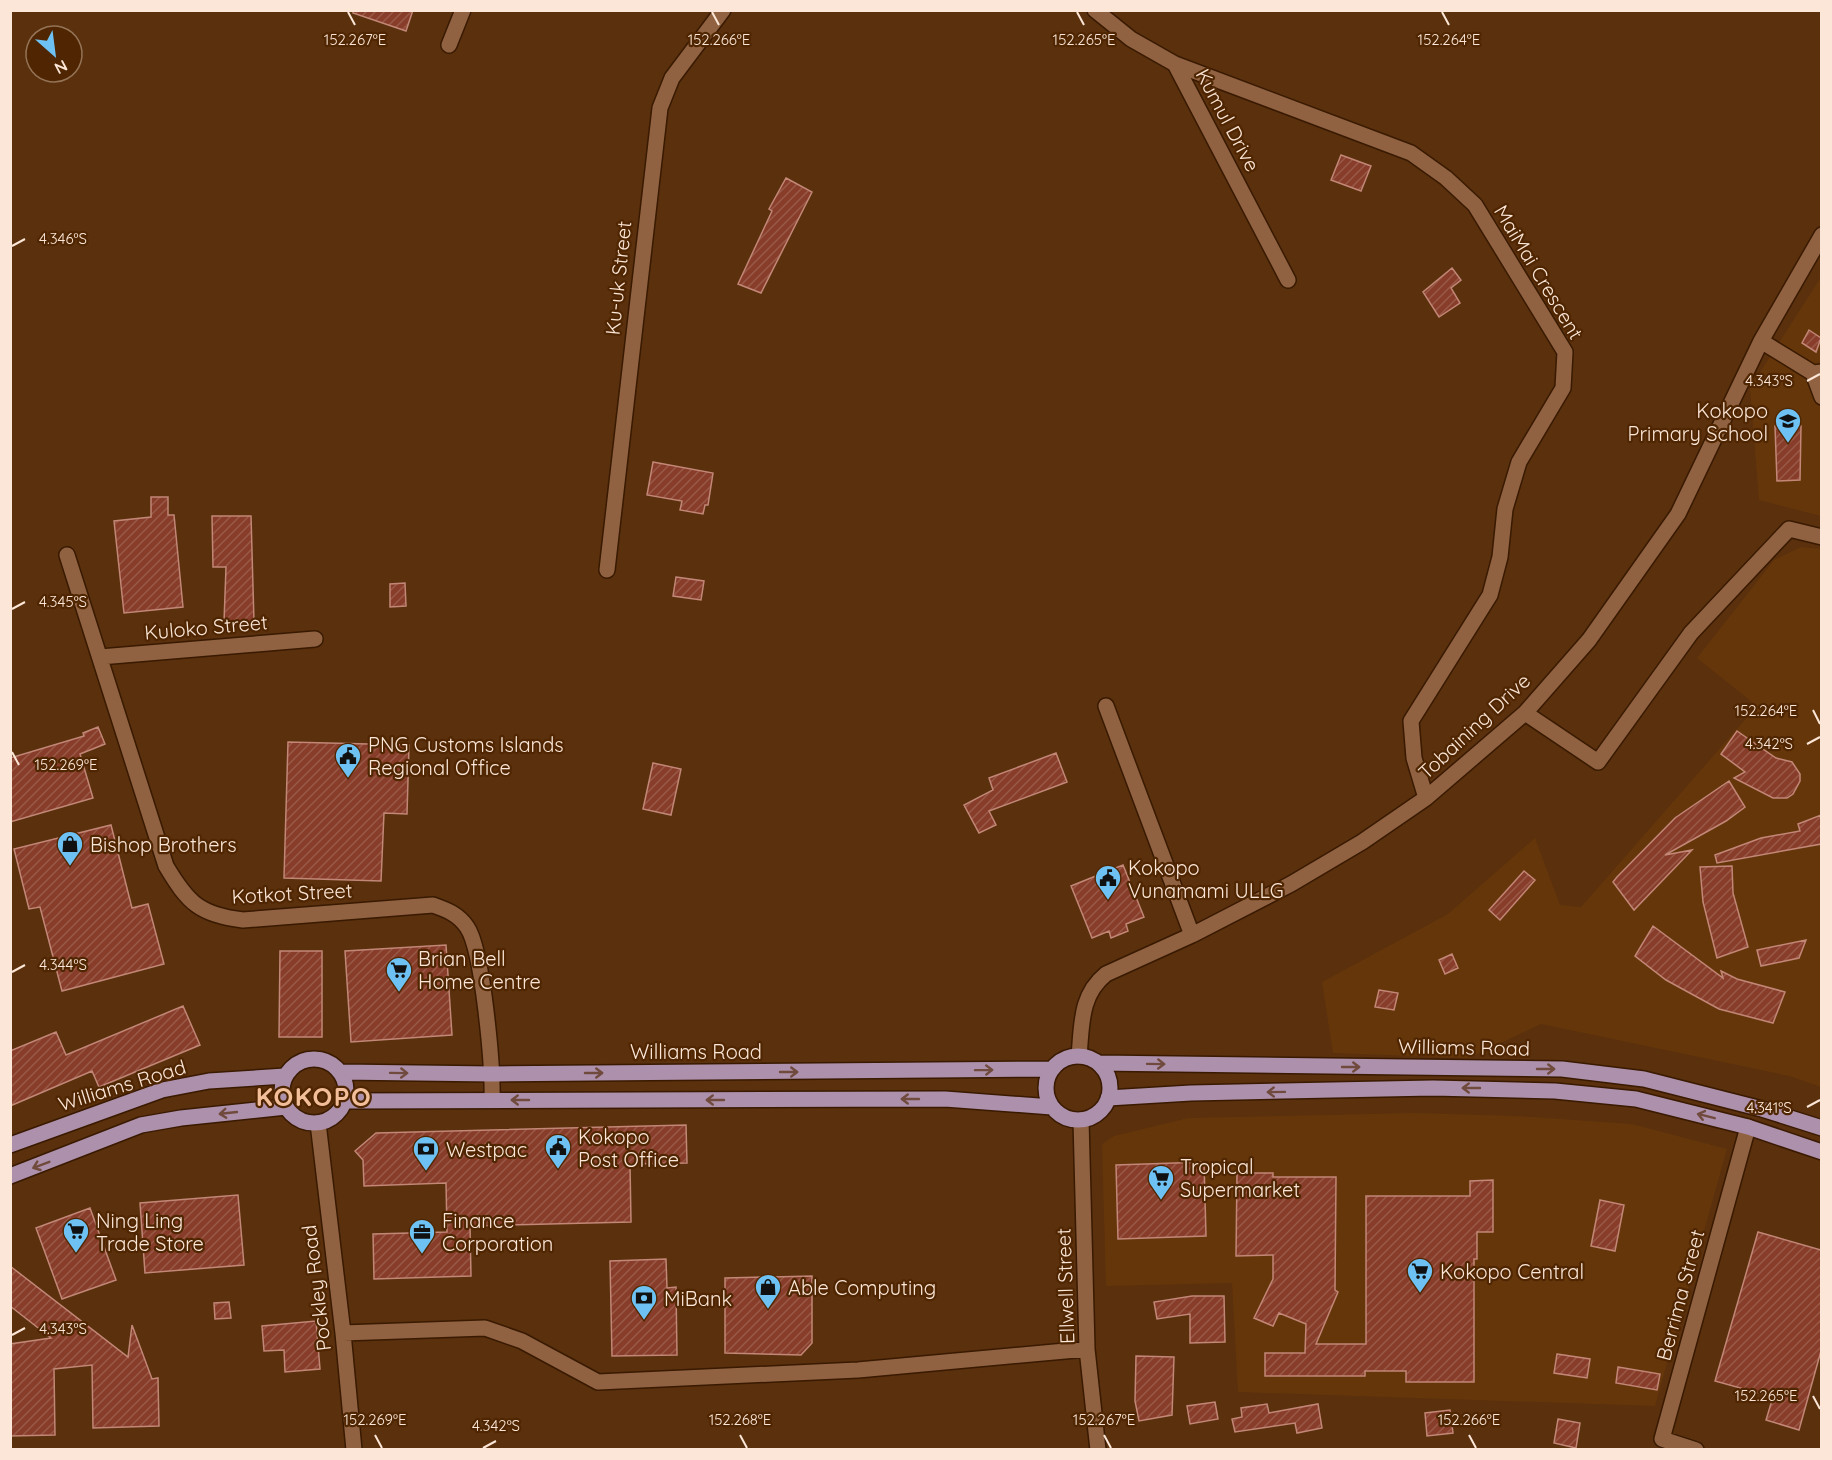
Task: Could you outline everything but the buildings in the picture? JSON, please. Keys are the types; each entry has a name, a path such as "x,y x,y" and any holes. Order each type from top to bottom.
{"main road":[{"name":"Williams Road","path":"10,1145 162,1090 209,1081 285,1076 294,1065 305,1059 319,1059 331,1063 341,1072 493,1074 1052,1069 1069,1057 1079,1056 1098,1063 1562,1069 1644,1079 1762,1109 1821,1128"},
{"path":"1052,1069 1046,1081 1046,1095 1052,1107 1070,1120 1081,1120 1098,1113 1108,1098 1110,1086 1106,1073 1098,1063"},
{"path":"285,1076 281,1092 286,1107 294,1117 305,1122 318,1123 339,1112 345,1101 345,1081 341,1072"},
{"name":"Williams Road","path":"1108,1098 1191,1093 1506,1089 1636,1099 1748,1127 1821,1152"},
{"path":"345,1101 945,1099 1052,1107"},
{"path":"10,1176 141,1125 181,1118 286,1107"}],"street":[{"path":"448,45 463,10"},
{"name":"Ku-uk Street","path":"607,570 660,108 672,78 723,10"},
{"name":"Kumul Drive","path":"1095,10 1131,39 1175,64 1288,280"},
{"name":"MaiMai Crescent","path":"1175,64 1411,153 1446,178 1475,205 1565,352 1563,388 1519,462 1505,508 1500,557 1490,595 1411,721 1414,758 1426,798"},
{"name":"Tobaining Drive","path":"1079,1056 1084,1004 1095,983 1119,967 1192,935 1291,884 1362,842 1426,798 1525,713 1588,640 1678,514 1761,341 1821,235"},
{"path":"1761,341 1817,373 1821,397"},
{"path":"1525,713 1598,762 1691,633 1788,529 1821,537"},
{"name":"Kotkot Street","path":"67,555 166,866 178,887 193,904 216,917 243,920 433,905 457,915 475,943 493,1074 492,1100"},
{"name":"Kuloko Street","path":"100,657 315,639"},
{"path":"1106,706 1192,935"},
{"name":"Ellwell Street","path":"1081,1120 1087,1349 1098,1449"},
{"name":"Pockley Road","path":"318,1123 354,1449"},
{"name":"Berrima Street","path":"1696,1449 1660,1444 1748,1127"},
{"path":"343,1334 485,1328 522,1341 598,1382 858,1370 1087,1349"}],"shaded area":[{"name":"Kokopo Primary School","path":"1821,277 1821,516 1759,500 1750,388"},
{"path":"1801,547 1821,549 1821,1087 1789,1076 1541,1024 1469,1058 1333,1053 1322,982 1448,914 1535,838 1560,905 1581,907 1757,706 1697,658 1774,560"},
{"path":"1414,1113 1516,1116 1632,1124 1727,1149 1655,1406 1238,1392 1232,1283 1106,1286 1102,1144 1114,1136 1188,1118"}],"place":[{"name":"Kokopo Primary School","path":"1788,444"},
{"name":"PNG Customs Islands Regional Office","path":"348,779"},
{"name":"Bishop Brothers","path":"70,867"},
{"name":"Kokopo Vunamami ULLG","path":"1108,901"},
{"name":"Brian Bell Home Centre","path":"399,993"},
{"name":"Kokopo Post Office","path":"558,1170"},
{"name":"Westpac","path":"426,1172"},
{"name":"Tropical Supermarket","path":"1161,1201"},
{"name":"Ning Ling Trade Store","path":"76,1254"},
{"name":"Finance Corporation","path":"422,1255"},
{"name":"Kokopo Central","path":"1420,1294"},
{"name":"Able Computing","path":"768,1310"},
{"name":"MiBank","path":"644,1321"}],"district":[{"name":"KOKOPO","path":"314,1096"}]}
